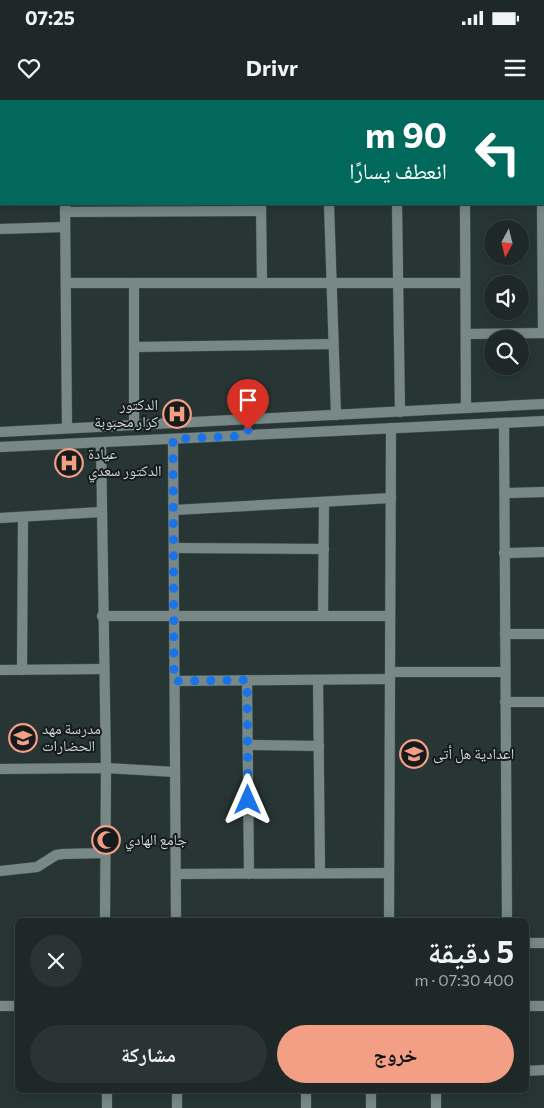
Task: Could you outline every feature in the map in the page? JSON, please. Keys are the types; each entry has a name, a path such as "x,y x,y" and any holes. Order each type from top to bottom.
{"street":[{"path":"329,205 336,415"},
{"path":"397,205 400,412"},
{"path":"464,205 466,408"},
{"path":"466,334 544,333 542,205"},
{"path":"67,428 65,208 261,207 262,283"},
{"path":"0,229 65,228"},
{"path":"66,283 465,282"},
{"path":"134,283 134,425"},
{"path":"134,347 333,344"},
{"path":"0,432 544,404"},
{"path":"279,418 275,422 274,429 280,434"},
{"path":"242,436 248,430 248,426 243,420"},
{"path":"0,448 544,421"},
{"path":"504,423 507,918"},
{"path":"389,918 391,428"},
{"path":"173,439 176,918"},
{"path":"100,443 106,768 105,918"},
{"path":"505,493 544,492"},
{"path":"174,510 391,498"},
{"path":"323,615 324,503"},
{"path":"0,518 101,512"},
{"path":"22,670 23,517"},
{"path":"174,548 324,549"},
{"path":"504,553 544,552"},
{"path":"102,616 390,616"},
{"path":"505,634 544,634"},
{"path":"0,670 103,669"},
{"path":"174,681 318,680 505,672"},
{"path":"247,680 248,874"},
{"path":"318,680 320,874"},
{"path":"506,702 544,702"},
{"path":"248,745 319,746"},
{"path":"0,769 106,768 175,772"},
{"path":"0,871 37,867 56,855 105,853"},
{"path":"176,874 389,873"},
{"path":"529,943 544,943"},
{"path":"0,1006 15,1006"},
{"path":"529,1006 544,1006"},
{"path":"529,1071 544,1070"},
{"path":"107,1093 107,1108"},
{"path":"177,1093 177,1108"},
{"path":"306,1093 306,1108"},
{"path":"371,1093 371,1108"},
{"path":"436,1093 436,1108"}],"place":[{"name":"الدكتور كرار محبوبة","path":"177,414"},
{"name":"عيادة الدكتور سعدي","path":"69,463"},
{"name":"مدرسة مهد الحضارات","path":"23,738"},
{"name":"اعدادية هل أتى","path":"414,754"},
{"name":"جامع الهادي","path":"106,840"}],"route":[{"path":"248,430 242,436 173,439 174,681 247,680 248,800"}]}
